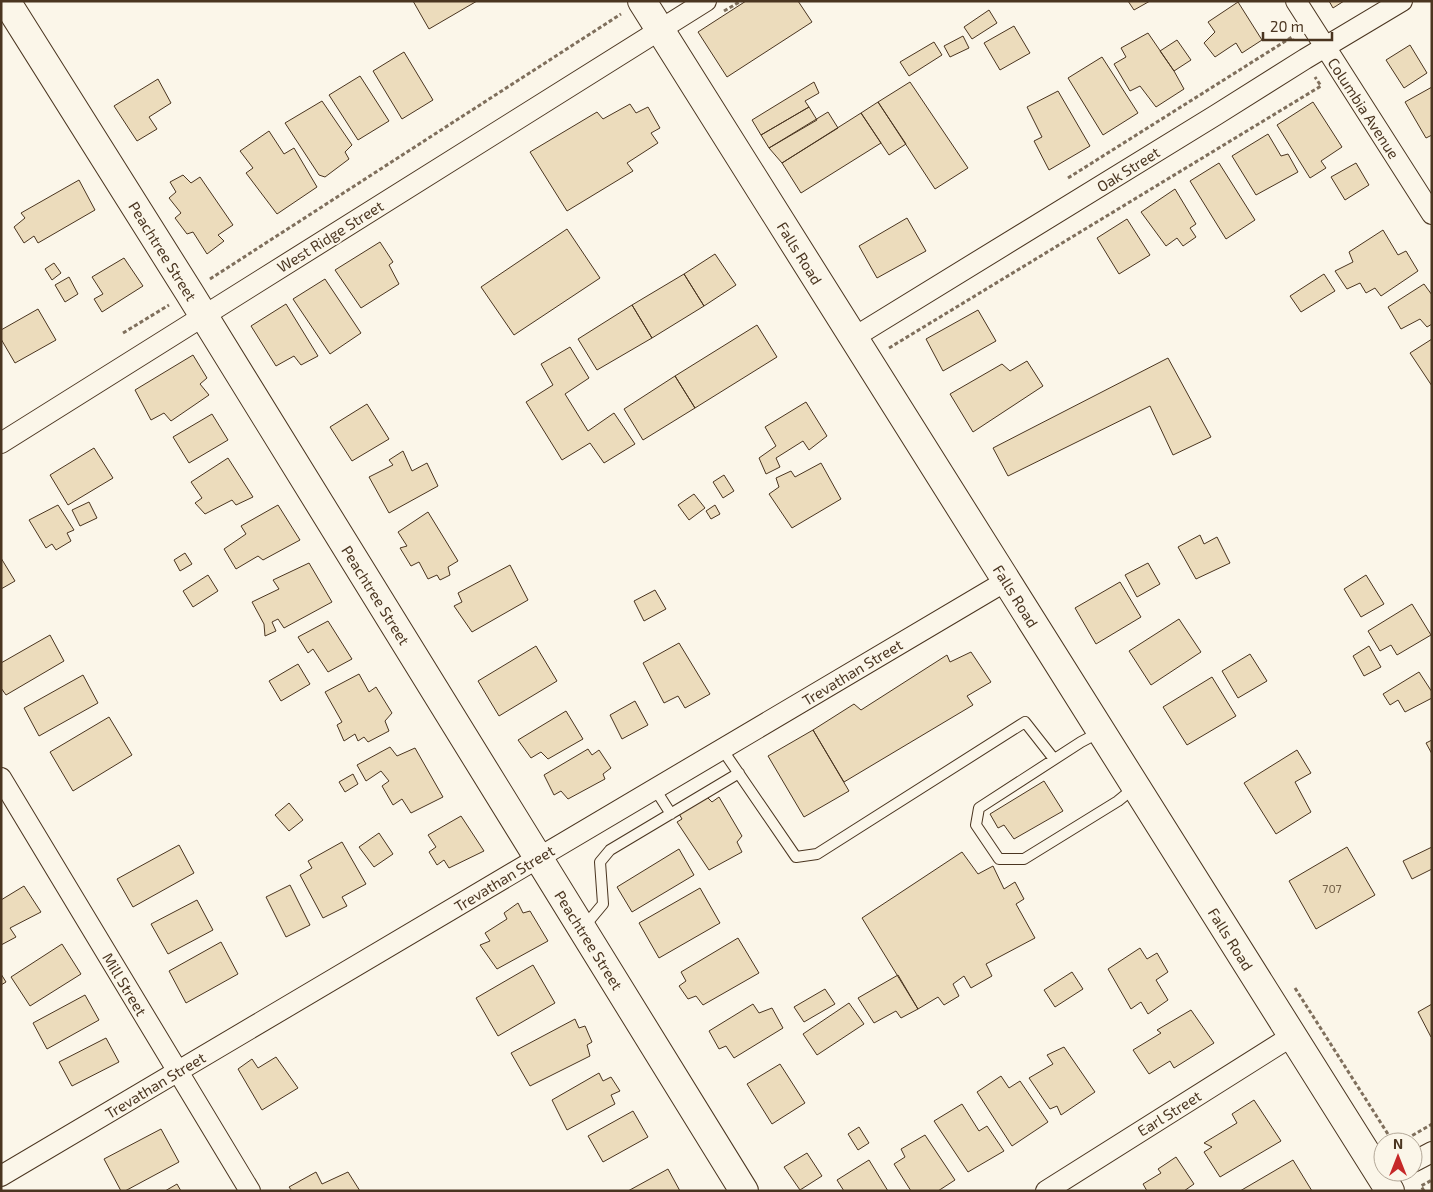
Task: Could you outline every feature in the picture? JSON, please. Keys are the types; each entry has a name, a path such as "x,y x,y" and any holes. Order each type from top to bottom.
{"main road":[{"name":"Peachtree Street","path":"6,1 189,292 744,1191"},
{"name":"Falls Road","path":"630,4 660,30 1292,1036 1373,1156"}],"street":[{"name":"Columbia Avenue","path":"1296,1 1432,214"},
{"name":"Oak Street","path":"854,338 1402,1"},
{"name":"West Ridge Street","path":"1,443 660,30 712,8"},
{"name":"Trevathan Street","path":"1,1176 1006,581"},
{"name":"Mill Street","path":"1,778 250,1191"},
{"name":"Earl Street","path":"1046,1191 1292,1036"}],"lane":[{"path":"722,749 796,857 817,854 1025,722 1054,760"},
{"path":"1101,732 1081,742 979,808 976,825 999,859 1024,859 1118,801 1136,787"},
{"path":"582,929 604,904 600,862 610,850 739,773"},
{"path":"656,789 671,814"}],"path":[{"path":"712,8 741,1"},
{"path":"122,333 189,292 623,13 630,4"},
{"path":"888,348 1321,86 1292,37 1062,182"},
{"path":"1292,983 1387,1132"},
{"path":"1418,1132 1432,1124"},
{"path":"1424,1191 1421,1186 1432,1180"}],"building":[{"path":"413,1 477,1 429,29"},
{"path":"746,1 798,1 812,22 727,77 698,32"},
{"path":"1128,1 1150,1 1134,10"},
{"path":"1329,1 1344,1 1333,8"},
{"path":"1238,2 1262,40 1242,53 1236,43 1215,57 1204,43 1215,32 1208,22"},
{"path":"989,10 997,23 972,39 964,27"},
{"path":"1014,26 1030,53 1000,70 984,43"},
{"path":"1148,33 1184,89 1156,107 1140,86 1130,91 1114,64 1126,57 1121,48"},
{"path":"963,36 969,48 950,57 944,46"},
{"path":"1177,40 1191,60 1174,71 1160,51"},
{"path":"934,42 942,55 909,76 900,62"},
{"path":"1410,45 1427,73 1404,88 1386,60"},
{"path":"404,52 433,100 402,119 373,71"},
{"path":"1102,57 1138,113 1103,135 1068,78"},
{"path":"360,76 389,121 358,140 329,95"},
{"path":"158,79 171,103 149,117 157,129 137,141 114,106"},
{"path":"814,82 819,93 805,101 809,107 761,135 752,120"},
{"path":"910,82 968,168 935,189 878,102"},
{"path":"1432,87 1432,135 1426,138 1405,102"},
{"path":"1058,91 1090,146 1049,170 1034,141 1042,137 1027,107"},
{"path":"322,101 352,145 345,152 349,159 325,177 319,175 285,123"},
{"path":"878,102 906,144 889,155 861,113"},
{"path":"1313,102 1342,147 1321,161 1326,168 1310,178 1277,125"},
{"path":"630,104 636,113 648,107 660,128 651,133 658,143 627,163 633,171 567,211 530,152 597,112 603,119"},
{"path":"809,107 817,120 769,148 761,135"},
{"path":"828,112 838,128 782,163 769,148"},
{"path":"861,113 881,143 801,193 782,163"},
{"path":"269,131 284,154 294,148 317,187 277,214 246,173 253,168 240,151"},
{"path":"1268,134 1281,156 1288,154 1298,172 1256,195 1232,156"},
{"path":"1219,163 1255,220 1226,239 1190,181"},
{"path":"1356,163 1369,185 1345,200 1331,177"},
{"path":"183,175 191,183 200,177 233,225 218,235 224,241 207,254 193,232 187,234 175,218 181,213 169,198 176,192 170,182"},
{"path":"79,180 95,210 38,243 34,236 24,243 14,227 25,218 21,213"},
{"path":"1175,189 1196,224 1190,228 1196,237 1183,246 1177,238 1166,246 1141,212"},
{"path":"907,218 926,251 877,278 859,246"},
{"path":"1127,219 1150,255 1119,274 1097,238"},
{"path":"567,229 600,278 514,335 481,287"},
{"path":"1383,230 1398,255 1406,251 1418,271 1381,296 1375,288 1366,293 1360,283 1347,289 1335,271 1353,262 1349,252"},
{"path":"380,242 393,262 389,265 399,284 361,308 335,270"},
{"path":"715,254 736,285 704,306 684,274"},
{"path":"124,258 143,286 102,312 94,299 103,294 92,277"},
{"path":"54,263 61,273 52,280 45,269"},
{"path":"684,274 704,306 652,338 632,305"},
{"path":"1324,274 1335,291 1301,312 1290,296"},
{"path":"69,277 78,294 65,302 55,285"},
{"path":"325,279 361,333 330,354 293,299"},
{"path":"1424,284 1432,295 1432,324 1427,327 1420,319 1401,329 1388,307"},
{"path":"286,304 318,356 301,365 294,356 276,366 251,326"},
{"path":"632,305 652,338 597,370 578,339"},
{"path":"38,309 56,340 15,363 1,339 1,330"},
{"path":"978,310 996,341 943,371 926,339"},
{"path":"757,325 777,357 695,408 675,376"},
{"path":"1432,339 1432,386 1410,353"},
{"path":"570,347 589,378 565,394 588,431 614,413 635,444 604,463 590,443 562,460 526,402 553,385 541,364"},
{"path":"193,355 207,378 200,384 209,395 171,421 164,413 151,420 135,390"},
{"path":"1168,358 1211,437 1173,455 1150,406 1008,476 993,448"},
{"path":"1027,361 1043,386 973,432 950,394 1002,364 1010,371"},
{"path":"675,376 695,408 643,440 624,409"},
{"path":"806,402 827,436 809,450 803,441 776,458 780,467 766,474 759,458 776,446 765,427"},
{"path":"367,404 389,439 352,461 330,427"},
{"path":"212,414 228,440 189,463 173,437"},
{"path":"94,448 113,478 68,505 50,475"},
{"path":"403,451 412,471 427,463 438,486 389,513 369,477 393,465 389,460"},
{"path":"228,458 253,497 236,505 232,500 205,514 195,503 202,498 191,482"},
{"path":"821,463 841,499 792,528 769,494 779,487 776,478 791,471 795,477"},
{"path":"724,475 734,491 723,498 713,482"},
{"path":"694,494 705,508 689,520 678,505"},
{"path":"89,502 97,518 80,526 72,510"},
{"path":"58,505 74,530 67,533 71,541 56,550 52,544 46,548 29,520"},
{"path":"278,505 300,540 263,560 258,556 236,569 224,549 246,534 241,526"},
{"path":"715,505 720,514 711,519 706,511"},
{"path":"428,512 458,561 448,567 450,575 440,580 437,575 428,579 419,562 411,566 400,548 407,546 398,532"},
{"path":"1200,535 1204,544 1217,537 1230,563 1196,579 1178,547"},
{"path":"185,553 192,564 180,571 174,560"},
{"path":"1,558 15,581 1,589"},
{"path":"309,563 332,602 284,628 278,619 272,622 276,631 265,636 264,624 252,602 279,589 273,580"},
{"path":"1148,563 1160,584 1137,597 1125,575"},
{"path":"510,565 528,600 472,632 454,606 462,602 458,593"},
{"path":"208,575 218,591 193,607 183,591"},
{"path":"1366,575 1384,604 1361,617 1344,589"},
{"path":"1120,582 1141,617 1096,644 1075,608"},
{"path":"655,590 666,609 644,621 634,601"},
{"path":"1412,604 1431,635 1397,655 1391,645 1380,651 1368,631"},
{"path":"1179,619 1201,652 1151,685 1129,651"},
{"path":"328,621 352,659 328,672 313,649 308,653 298,637"},
{"path":"50,635 64,661 6,695 1,688 1,663"},
{"path":"679,643 710,694 685,708 678,696 664,703 643,663"},
{"path":"536,646 557,681 499,716 478,681"},
{"path":"1369,646 1381,667 1364,676 1353,656"},
{"path":"971,652 991,682 967,696 973,705 844,782 813,730 854,704 861,710 947,655 950,662"},
{"path":"1250,654 1267,681 1238,698 1222,671"},
{"path":"298,664 310,684 281,701 269,681"},
{"path":"1419,672 1432,692 1432,698 1405,712 1398,700 1390,705 1383,694"},
{"path":"359,674 369,692 376,687 392,713 385,721 389,731 368,742 364,737 358,741 355,734 344,741 337,725 342,722 325,692"},
{"path":"83,675 98,703 39,736 24,708"},
{"path":"1212,677 1236,716 1187,745 1163,707"},
{"path":"635,701 648,725 622,739 610,715"},
{"path":"566,711 583,739 548,759 541,752 531,758 518,740"},
{"path":"109,717 132,755 73,791 50,752"},
{"path":"813,730 849,791 804,817 768,756"},
{"path":"1432,740 1432,754 1426,743"},
{"path":"390,747 397,756 415,748 443,797 411,813 402,799 393,805 382,786 389,781 381,771 366,781 357,765"},
{"path":"588,749 592,755 599,750 611,768 603,774 605,779 568,799 561,791 554,795 544,775"},
{"path":"1297,750 1311,773 1295,782 1311,812 1276,834 1244,783"},
{"path":"353,774 358,784 345,792 339,782"},
{"path":"1044,781 1063,811 1014,839 1004,825 998,828 990,814"},
{"path":"706,796 712,802 719,797 742,836 737,842 742,852 709,870 677,822 682,819 678,812"},
{"path":"289,803 303,820 289,831 275,815"},
{"path":"461,816 484,851 449,868 444,860 437,865 429,852 436,847 428,835"},
{"path":"379,833 393,854 374,867 359,847"},
{"path":"342,842 366,884 342,897 347,906 323,918 300,875 312,868 308,861"},
{"path":"179,845 194,873 133,907 117,879"},
{"path":"1347,847 1375,895 1316,929 1289,881"},
{"path":"1432,847 1432,869 1412,879 1403,861"},
{"path":"679,849 694,875 632,912 617,887"},
{"path":"962,852 978,874 993,866 1004,889 1015,882 1024,899 1016,904 1035,938 986,964 992,976 971,988 964,976 953,984 959,996 944,1005 938,997 918,1009 862,918"},
{"path":"290,885 310,925 286,937 266,897"},
{"path":"24,886 41,912 10,928 16,937 1,945 1,900"},
{"path":"700,888 720,923 659,958 639,923"},
{"path":"197,900 213,930 168,954 151,924"},
{"path":"518,903 523,913 530,911 548,941 497,969 480,945 490,941 485,933 507,919 504,913"},
{"path":"738,938 759,973 703,1005 696,996 688,999 679,986 686,981 681,972"},
{"path":"221,942 238,974 186,1003 169,971"},
{"path":"62,944 81,974 30,1006 11,977"},
{"path":"1140,948 1147,959 1157,953 1168,972 1156,980 1168,1000 1148,1014 1141,1002 1131,1009 1108,969"},
{"path":"533,965 555,1003 498,1036 476,998"},
{"path":"1072,972 1083,989 1055,1007 1044,990"},
{"path":"1,974 6,982 1,985"},
{"path":"898,975 918,1009 901,1018 896,1011 874,1023 858,998"},
{"path":"825,989 835,1004 804,1022 794,1007"},
{"path":"85,995 99,1020 47,1049 33,1023"},
{"path":"849,1003 864,1024 817,1055 803,1034"},
{"path":"753,1004 759,1013 772,1008 783,1028 734,1058 726,1046 719,1049 709,1031"},
{"path":"1432,1004 1432,1037 1431,1037 1418,1012"},
{"path":"1191,1010 1214,1043 1174,1068 1170,1061 1149,1074 1133,1050 1161,1033 1157,1030"},
{"path":"575,1019 579,1028 585,1026 592,1042 587,1045 590,1056 530,1086 511,1053"},
{"path":"106,1038 119,1062 72,1086 59,1062"},
{"path":"1064,1047 1095,1092 1061,1115 1057,1106 1050,1109 1029,1078 1053,1064 1047,1055"},
{"path":"276,1057 298,1088 262,1110 238,1069 252,1059 258,1068"},
{"path":"780,1064 805,1103 772,1124 747,1084"},
{"path":"599,1073 603,1081 611,1077 620,1091 611,1095 615,1104 567,1130 552,1100"},
{"path":"1001,1076 1009,1088 1020,1081 1048,1122 1012,1146 977,1092"},
{"path":"1254,1100 1281,1141 1220,1177 1204,1152 1212,1147 1204,1143 1237,1123 1232,1114"},
{"path":"962,1104 979,1131 987,1126 1004,1151 968,1172 934,1121"},
{"path":"633,1111 648,1137 603,1162 588,1136"},
{"path":"859,1127 869,1143 858,1150 848,1134"},
{"path":"161,1129 179,1162 125,1191 121,1191 104,1159"},
{"path":"925,1135 955,1180 938,1191 911,1191 894,1164 905,1157 901,1149"},
{"path":"807,1153 822,1176 800,1190 784,1167"},
{"path":"1176,1157 1194,1184 1184,1191 1147,1191 1143,1184 1161,1173 1158,1169"},
{"path":"869,1160 888,1191 844,1191 837,1180"},
{"path":"1293,1160 1312,1191 1240,1191"},
{"path":"668,1169 680,1191 628,1191"},
{"path":"316,1172 322,1184 348,1172 360,1191 292,1191 289,1187"},
{"path":"177,1184 181,1191 165,1191"}]}
